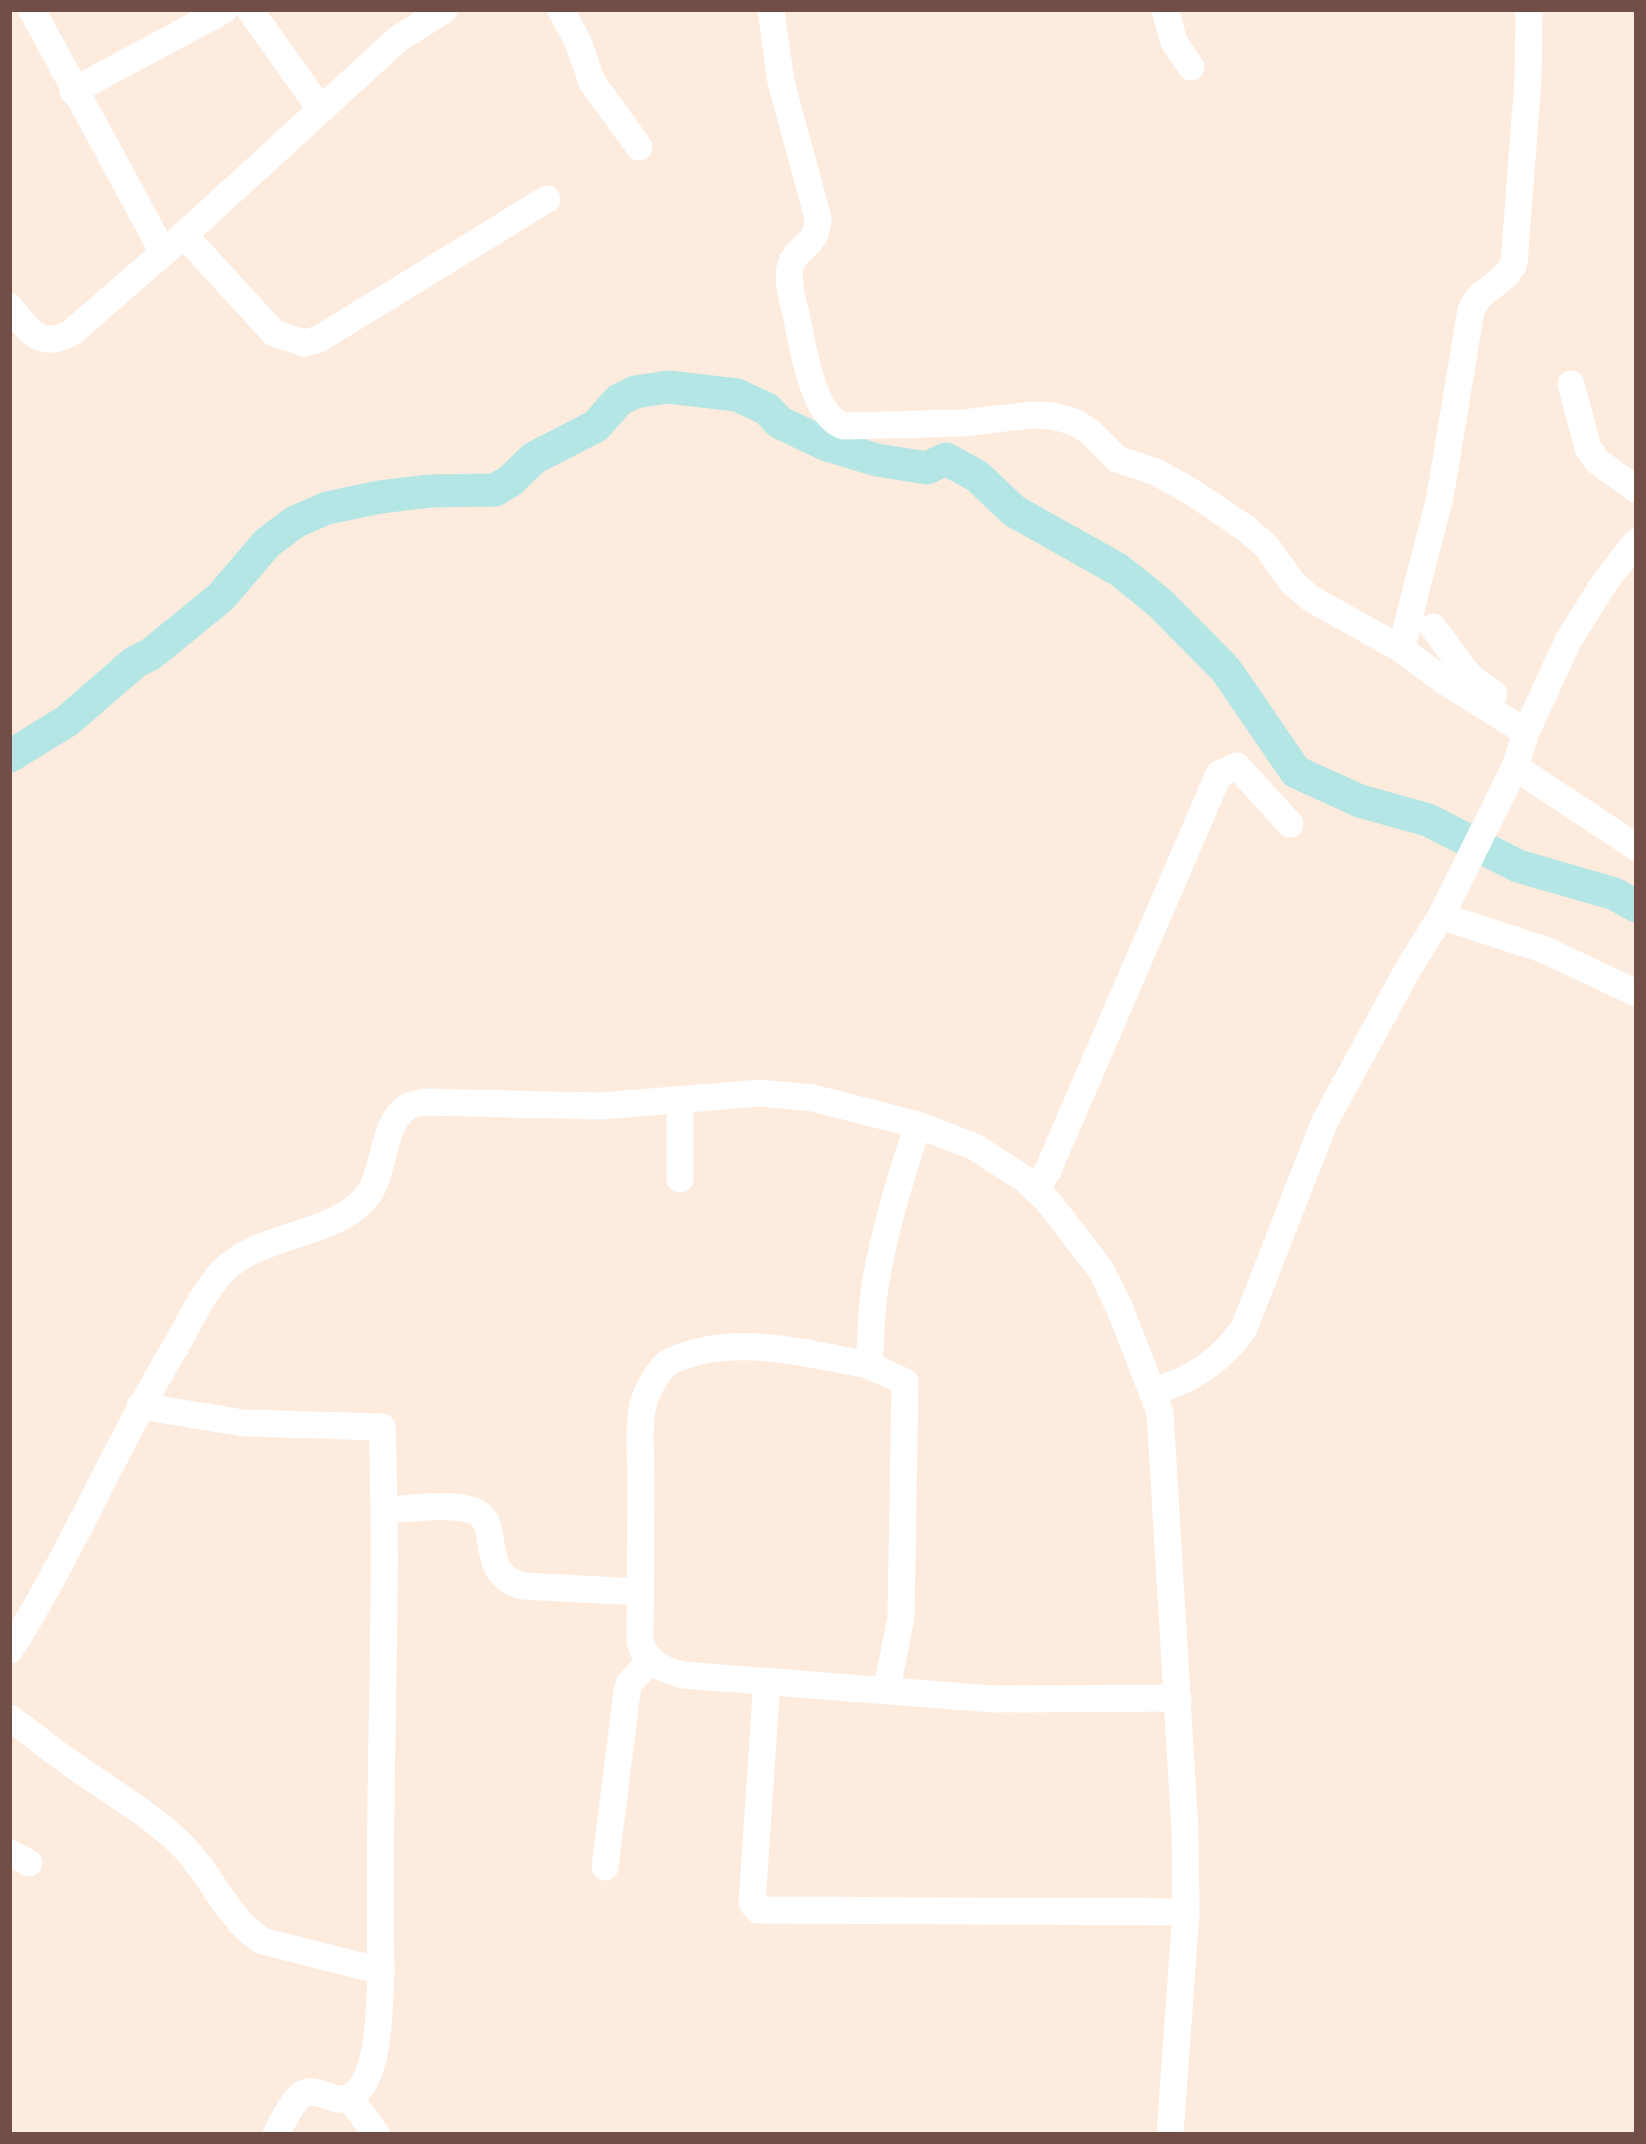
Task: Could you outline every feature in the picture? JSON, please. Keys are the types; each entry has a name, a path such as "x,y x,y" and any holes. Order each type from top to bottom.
{"street":[{"path":"32,10 163,252"},
{"path":"74,91 224,10"},
{"path":"250,10 321,111"},
{"path":"10,308 28,331 37,337 48,340 61,339 71,333 321,111 398,39 409,20 444,10"},
{"path":"561,10 578,42 592,82 639,147"},
{"path":"771,10 782,82 818,218 817,235 792,262 790,286 807,368 822,405 834,422 844,426 963,423 1031,415 1054,416 1074,422 1089,431 1117,459 1156,472 1192,492 1248,530 1268,549 1292,582 1310,598 1401,649 1446,682 1529,726"},
{"path":"1165,10 1174,42 1191,68"},
{"path":"1401,649 1440,497 1471,310 1474,301 1509,271 1514,263 1528,80 1529,10"},
{"path":"184,235 274,333 304,343 319,339 547,200"},
{"path":"1571,384 1588,448 1597,461 1635,489"},
{"path":"1154,1391 1178,1383 1217,1361 1244,1328 1325,1121 1407,971 1441,916 1515,767 1529,726 1568,641 1584,614 1635,542"},
{"path":"1433,627 1475,682 1529,726"},
{"path":"1036,1190 1048,1170 1219,774 1237,766 1290,824"},
{"path":"1515,767 1635,846"},
{"path":"1441,916 1545,950 1635,993"},
{"path":"10,1650 43,1600 140,1406 216,1279 225,1269 265,1245 351,1213 367,1197 393,1125 407,1107 424,1102 602,1106 760,1094 813,1098 918,1125 975,1147 1004,1164 1036,1190 1061,1217 1101,1270 1120,1309 1154,1391 1160,1412 1178,1698 1186,1912 1170,2133"},
{"path":"680,1100 680,1179"},
{"path":"870,1365 875,1287 894,1196 918,1125"},
{"path":"887,1689 901,1617 905,1382 870,1365 773,1347 738,1347 669,1362 654,1379 645,1400 641,1436 640,1641 643,1652 661,1668 683,1675 993,1699 1178,1698"},
{"path":"140,1406 243,1423 382,1427 385,1510 379,1896 381,1971 375,2050 361,2086 350,2098 340,2099 315,2092 305,2093 298,2098 276,2133"},
{"path":"385,1510 463,1507 477,1512 486,1521 497,1572 511,1583 640,1592"},
{"path":"605,1867 627,1692 629,1684 650,1660"},
{"path":"767,1681 752,1903 758,1910 1186,1912"},
{"path":"10,1718 156,1822 192,1855 236,1919 262,1941 381,1971"},
{"path":"350,2098 376,2133"}],"waterway":[{"path":"10,756 67,721 135,662 151,654 221,597 267,543 295,522 327,508 380,497 430,491 495,490 510,481 534,458 596,426 619,400 635,392 668,387 737,395 767,409 779,422 827,445 877,460 927,468 946,459 977,476 1014,511 1119,570 1160,603 1226,670 1296,772 1360,801 1428,820 1518,866 1615,894 1636,906"}]}
